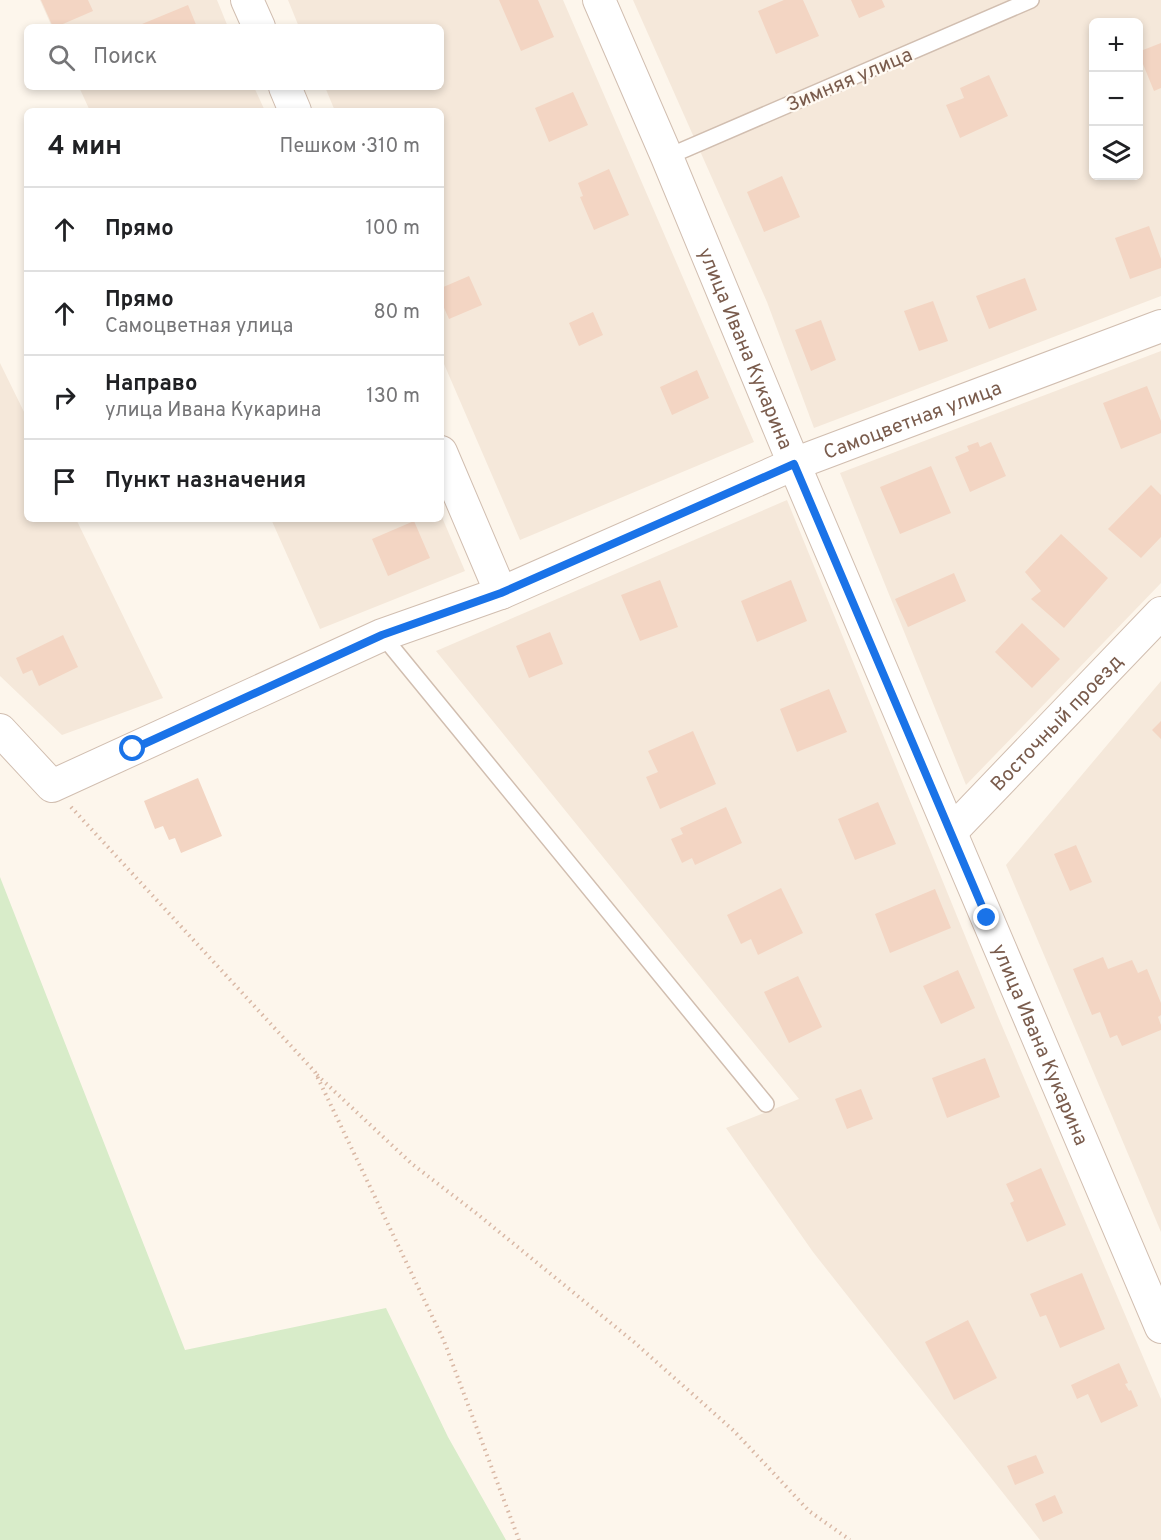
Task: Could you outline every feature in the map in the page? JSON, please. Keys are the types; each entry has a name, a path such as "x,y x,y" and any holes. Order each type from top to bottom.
{"street":[{"path":"248,0 258,24"},
{"name":"улица Ивана Кукарина","path":"599,0 1161,1326"},
{"path":"286,90 294,108"},
{"name":"Самоцветная улица","path":"52,786 382,635 501,593 794,464 1161,326"},
{"path":"444,459 501,593"},
{"name":"Восточный проезд","path":"951,832 1161,613"},
{"path":"0,730 52,786"}],"lane":[{"name":"Зимняя улица","path":"667,157 1031,0"},
{"path":"382,635 766,1104"}],"path":[{"path":"52,786 315,1072 412,1164 476,1213 634,1342 734,1431 809,1511 850,1540"},
{"path":"315,1072 444,1341 519,1540"}],"shaded area":[{"path":"40,0 217,0 227,24 51,24"},
{"path":"288,0 563,0 754,442 520,540 444,364 444,108 334,108 326,90 444,90 444,24 298,24"},
{"path":"633,0 1161,0 1161,296 814,428 767,302"},
{"path":"80,90 255,90 264,108 89,108"},
{"path":"1161,351 1161,583 966,785 840,473"},
{"path":"0,363 24,412 24,522 77,522 163,698 62,735 0,676"},
{"path":"787,500 999,1019 1161,1399 1161,1540 1040,1540 813,1252 726,1128 799,1099 436,651"},
{"path":"272,522 444,522 465,571 320,629"},
{"path":"1161,681 1161,1232 1006,865"}],"green space":[{"path":"0,877 185,1350 386,1308 448,1437 506,1540 0,1540"}],"building":[{"path":"41,0 88,0 93,11 63,24 52,24"},
{"path":"499,0 538,0 554,37 521,51"},
{"path":"784,0 803,0 819,36 776,54 758,11"},
{"path":"851,0 882,0 885,7 859,18"},
{"path":"188,5 196,24 142,24"},
{"path":"1161,43 1161,88 1154,91 1143,64 1143,50"},
{"path":"989,75 1008,116 960,138 946,105 964,98 960,88"},
{"path":"573,92 588,125 549,142 535,108"},
{"path":"609,169 629,215 594,230 580,197 583,196 578,183"},
{"path":"782,176 800,217 764,232 747,192"},
{"path":"1149,226 1161,259 1161,268 1130,279 1115,238"},
{"path":"469,276 482,305 449,319 444,308 444,287"},
{"path":"1025,278 1037,310 989,329 976,296"},
{"path":"933,301 948,341 919,351 904,311"},
{"path":"593,312 603,335 579,346 569,323"},
{"path":"821,320 836,360 811,371 795,330"},
{"path":"697,370 709,398 672,415 660,387"},
{"path":"1147,386 1161,421 1161,433 1121,449 1103,403"},
{"path":"978,442 980,447 991,442 1006,476 970,492 955,457 969,451 967,446"},
{"path":"931,466 951,513 900,534 880,487"},
{"path":"1151,485 1161,495 1161,537 1141,558 1108,529"},
{"path":"414,522 430,558 388,576 372,539"},
{"path":"1061,534 1108,578 1064,628 1031,599 1041,591 1025,572"},
{"path":"954,573 966,601 908,627 895,599"},
{"path":"660,580 678,627 640,641 621,595"},
{"path":"791,580 807,621 757,642 741,601"},
{"path":"1022,623 1060,659 1032,688 995,652"},
{"path":"550,632 563,664 529,678 516,646"},
{"path":"63,635 78,667 39,686 32,670 23,674 16,658"},
{"path":"829,689 847,732 797,752 780,709"},
{"path":"1161,721 1161,739 1152,730"},
{"path":"693,731 716,784 660,809 646,777 658,772 648,751"},
{"path":"198,778 222,836 181,853 175,838 169,840 163,826 155,829 144,801"},
{"path":"878,802 896,844 855,860 838,819"},
{"path":"726,807 742,843 695,865 692,858 682,863 671,839 683,834 680,828"},
{"path":"1076,845 1092,882 1070,891 1054,854"},
{"path":"781,888 803,933 758,955 751,939 741,944 727,915"},
{"path":"935,889 951,928 890,953 875,914"},
{"path":"1103,957 1108,969 1132,960 1138,973 1147,969 1161,1003 1161,1015 1158,1017 1161,1030 1122,1046 1117,1035 1110,1038 1100,1012 1092,1015 1073,969"},
{"path":"958,970 975,1008 941,1024 923,986"},
{"path":"798,976 822,1027 789,1043 764,992"},
{"path":"985,1058 1000,1097 947,1118 932,1078"},
{"path":"861,1089 873,1119 847,1129 835,1099"},
{"path":"1041,1168 1066,1225 1027,1242 1010,1203 1014,1201 1006,1184"},
{"path":"1082,1273 1105,1329 1060,1348 1046,1315 1040,1317 1030,1294"},
{"path":"968,1320 997,1378 954,1400 925,1342"},
{"path":"1119,1363 1128,1383 1125,1384 1129,1391 1131,1390 1138,1406 1101,1423 1088,1394 1077,1399 1071,1385"},
{"path":"1036,1455 1044,1473 1015,1485 1007,1466"},
{"path":"1055,1495 1063,1513 1043,1522 1035,1504"}],"route":[{"path":"133,749 382,635 501,593 794,464 987,918"}]}
